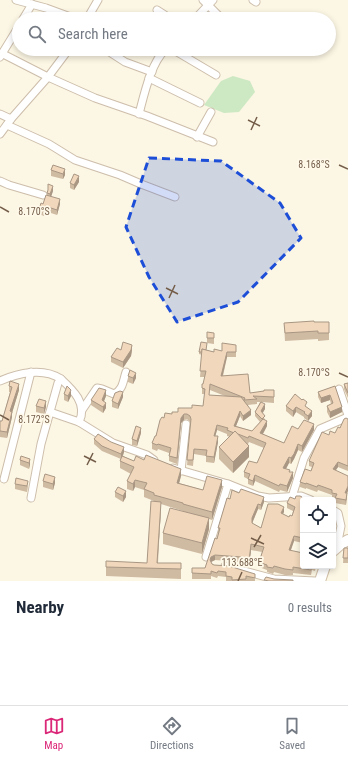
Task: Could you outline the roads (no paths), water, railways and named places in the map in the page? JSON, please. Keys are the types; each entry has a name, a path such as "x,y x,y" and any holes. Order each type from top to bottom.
{"main road":[{"path":"336,548 348,540"},
{"path":"320,581 324,569"}],"street":[{"path":"16,0 57,12"},
{"path":"91,12 98,0"},
{"path":"200,12 208,2 216,12"},
{"path":"27,12 32,4"},
{"path":"12,37 1,55 95,98 213,142"},
{"path":"0,134 64,56"},
{"path":"116,56 200,103"},
{"path":"139,114 150,75 160,56"},
{"path":"184,56 216,75"},
{"path":"197,137 211,112"},
{"path":"0,114 11,119"},
{"path":"7,125 49,144 75,160 175,196"},
{"path":"0,181 43,195"},
{"path":"0,381 12,376 31,372 55,375 76,393 82,410"},
{"path":"4,479 16,426 31,372"},
{"path":"79,422 82,410 97,388 114,394 119,392 126,372"},
{"path":"31,498 40,444 58,383 61,379"},
{"path":"292,497 304,458 320,429 348,416 339,389"},
{"path":"50,412 79,422 113,443 147,455 157,462 181,471 228,484 258,496 269,498 304,497"},
{"path":"181,471 186,424"},
{"path":"206,557 212,525 228,484"},
{"path":"336,512 338,513 341,526 336,545"},
{"path":"215,565 230,566 274,579 315,581"}]}
